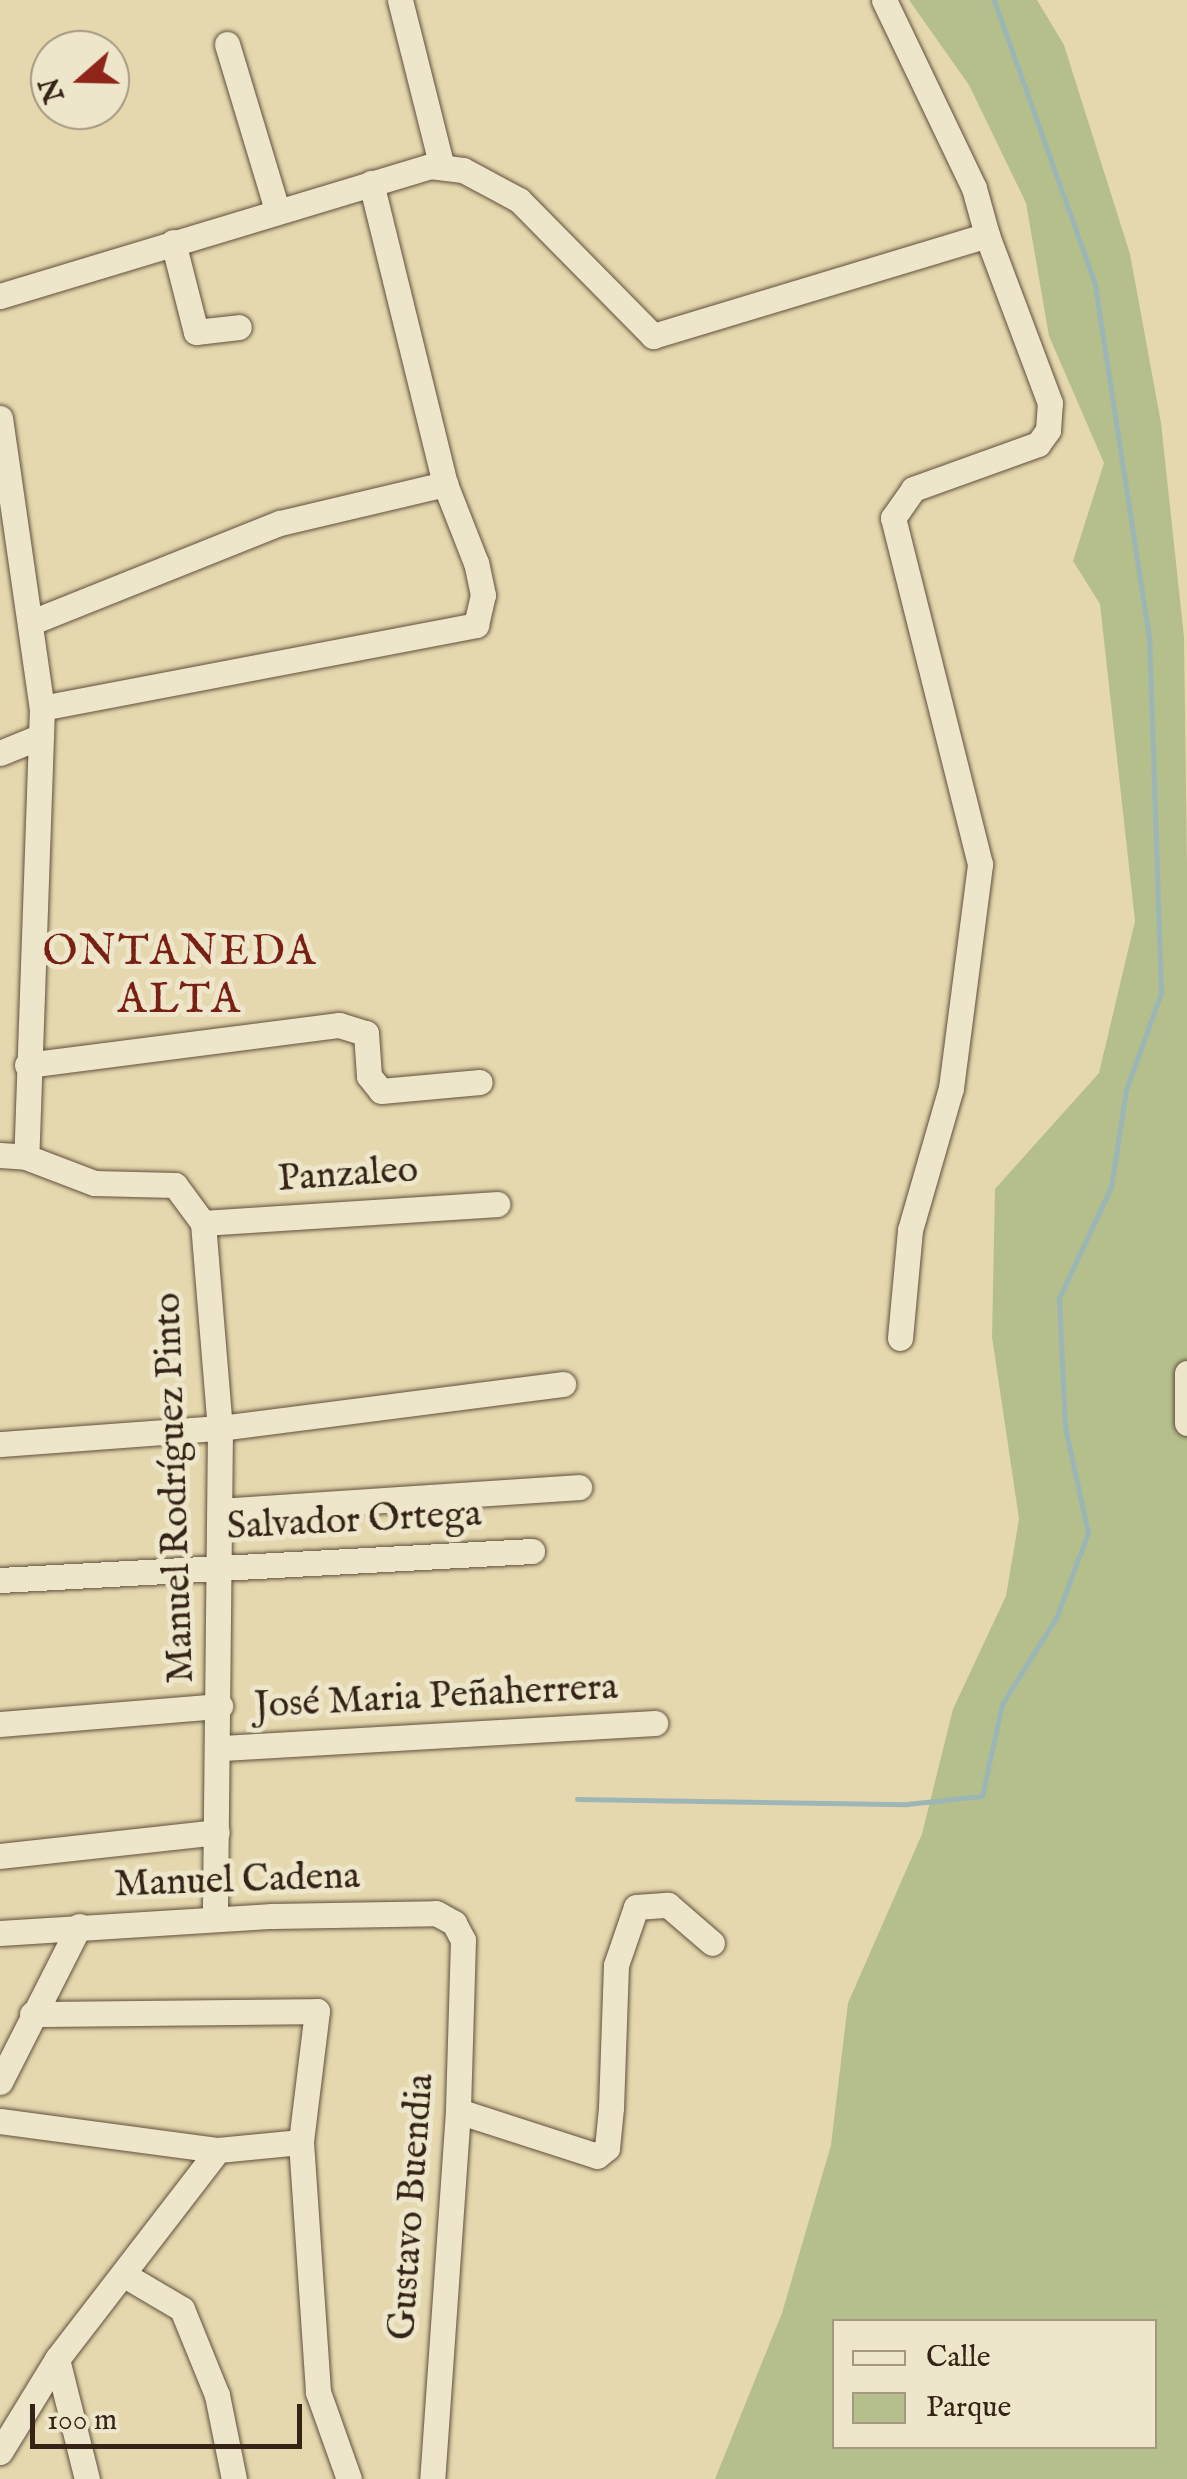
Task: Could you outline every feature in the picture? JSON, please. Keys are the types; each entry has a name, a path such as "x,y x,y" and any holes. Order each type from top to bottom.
{"street":[{"path":"400,0 442,167"},
{"path":"884,0 974,188 987,235 1050,403 1038,444 913,489 893,518 980,864 951,1088 910,1230 900,1338"},
{"path":"227,44 277,210"},
{"path":"0,296 277,210 442,167 518,200 653,336 987,235"},
{"path":"42,708 476,625 484,595 445,484 371,183"},
{"path":"173,242 196,332 239,327"},
{"path":"0,418 42,708 27,1065 13,1156 94,1183 175,1185 195,1200 203,1223"},
{"path":"32,622 280,523 445,484"},
{"path":"0,754 39,737"},
{"path":"27,1065 339,1025 366,1033 370,1076 381,1092 480,1082"},
{"name":"Panzaleo","path":"203,1223 497,1204"},
{"name":"Manuel Rodríguez Pinto","path":"203,1223 220,1428 222,1748 215,1918"},
{"path":"1187,1374 1187,1423"},
{"path":"0,1444 220,1428 564,1384"},
{"path":"220,1511 579,1487"},
{"name":"Salvador Ortega","path":"0,1580 218,1565 532,1551"},
{"name":"José Maria Peñaherrera","path":"0,1724 220,1706"},
{"name":"José Maria Peñaherrera","path":"222,1748 656,1723"},
{"path":"0,1856 217,1832"},
{"path":"458,2111 597,2156 610,2119 616,1965 636,1908 668,1905 712,1942"},
{"name":"Manuel Cadena","path":"0,1933 215,1918 436,1913 464,1940"},
{"path":"0,2082 80,1926"},
{"name":"Gustavo Buendia","path":"432,2479 458,2111 464,1940"},
{"path":"32,2014 307,2006 322,2023 301,2142 318,2392 349,2479"},
{"path":"0,2121 218,2150 301,2142"},
{"path":"0,2452 57,2359 126,2276 218,2150"},
{"path":"126,2276 182,2310 217,2395 234,2479"},
{"path":"57,2359 87,2479"}],"green space":[{"path":"909,0 1037,0 1064,45 1130,254 1161,423 1184,637 1187,868 1187,2479 715,2479 782,2313 831,2145 848,2003 922,1834 953,1709 1006,1596 1019,1519 992,1337 995,1189 1099,1073 1135,921 1100,604 1073,561 1104,463 1049,336 1026,203 969,85"}],"waterway":[{"path":"577,1799 907,1804 982,1796 1002,1704 1056,1618 1088,1533 1065,1427 1059,1298 1111,1187 1126,1090 1161,993 1149,638 1095,284 994,0"}],"district":[{"name":"ONTANEDA ALTA","path":"180,977"}]}
